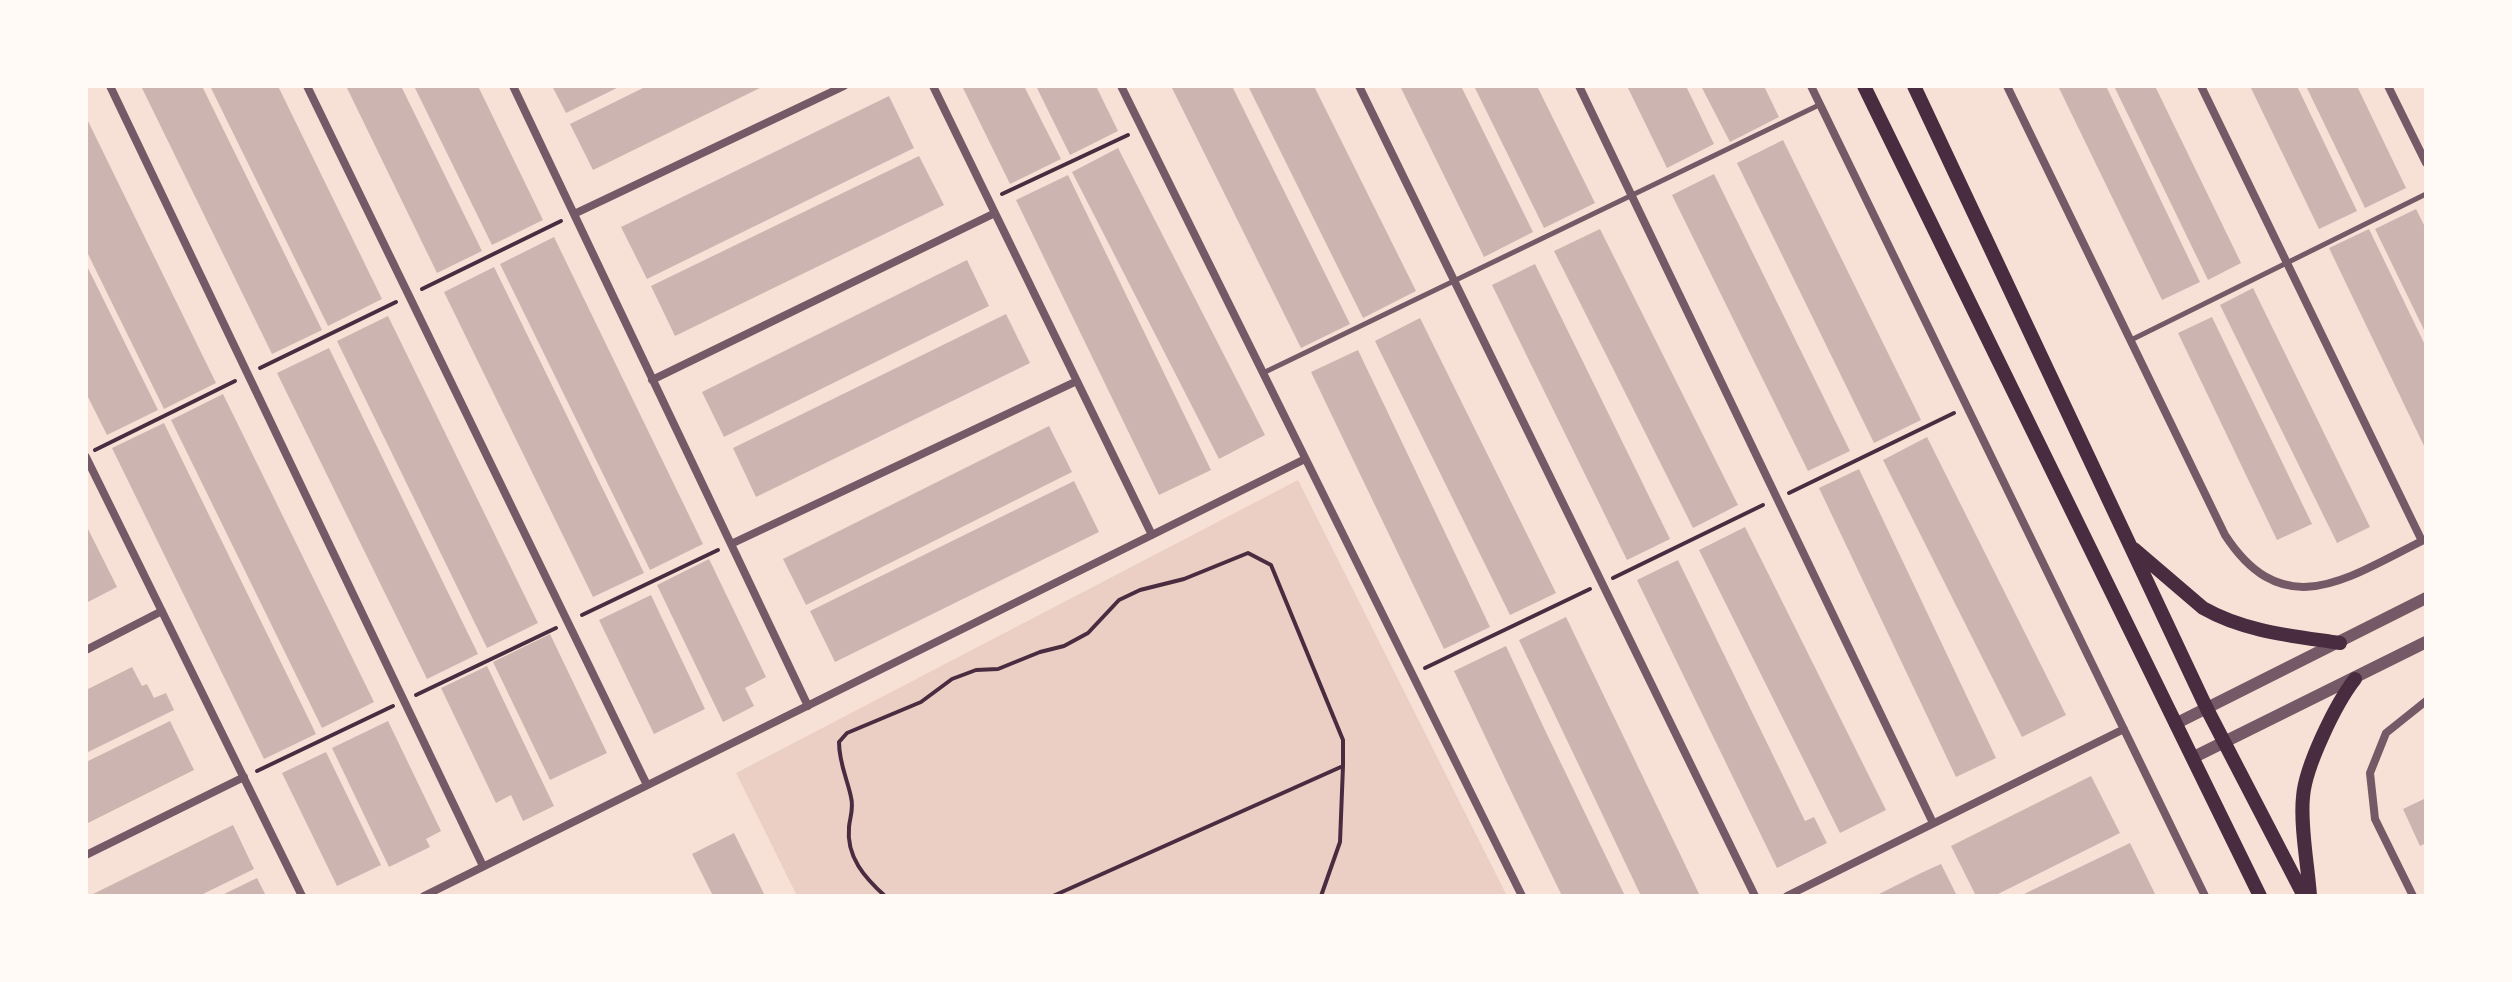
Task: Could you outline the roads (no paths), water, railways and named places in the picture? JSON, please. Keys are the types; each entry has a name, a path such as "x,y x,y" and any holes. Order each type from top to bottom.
{"main road":[{"path":"1864,86 2260,896"},
{"path":"1914,86 2207,709 2304,896"},
{"path":"2130,546 2215,615 2262,630 2340,643"},
{"path":"2310,896 2302,796 2327,727 2341,697 2355,679"}],"street":[{"path":"110,86 483,866"},
{"path":"307,86 647,785"},
{"path":"513,86 808,706"},
{"path":"574,214 844,86"},
{"path":"933,86 1152,535"},
{"path":"1121,86 1522,896"},
{"path":"1359,86 1755,896"},
{"path":"1579,86 1933,823"},
{"path":"1811,86 2205,896"},
{"path":"2007,86 2225,535 2239,557 2273,582 2294,587 2319,587 2345,578 2424,540 2201,86"},
{"path":"2388,86 2426,163"},
{"path":"652,380 995,213"},
{"path":"731,544 1077,381"},
{"path":"86,456 302,896"},
{"path":"424,896 1305,459"},
{"path":"2175,724 2426,598"},
{"path":"86,650 162,611"},
{"path":"2192,758 2426,642"},
{"path":"2413,896 2375,819 2370,773 2386,733 2426,701"},
{"path":"1787,896 2124,729"},
{"path":"86,855 244,777"}],"lane":[{"path":"1263,373 1820,104"},
{"path":"2131,340 2426,194"}]}
